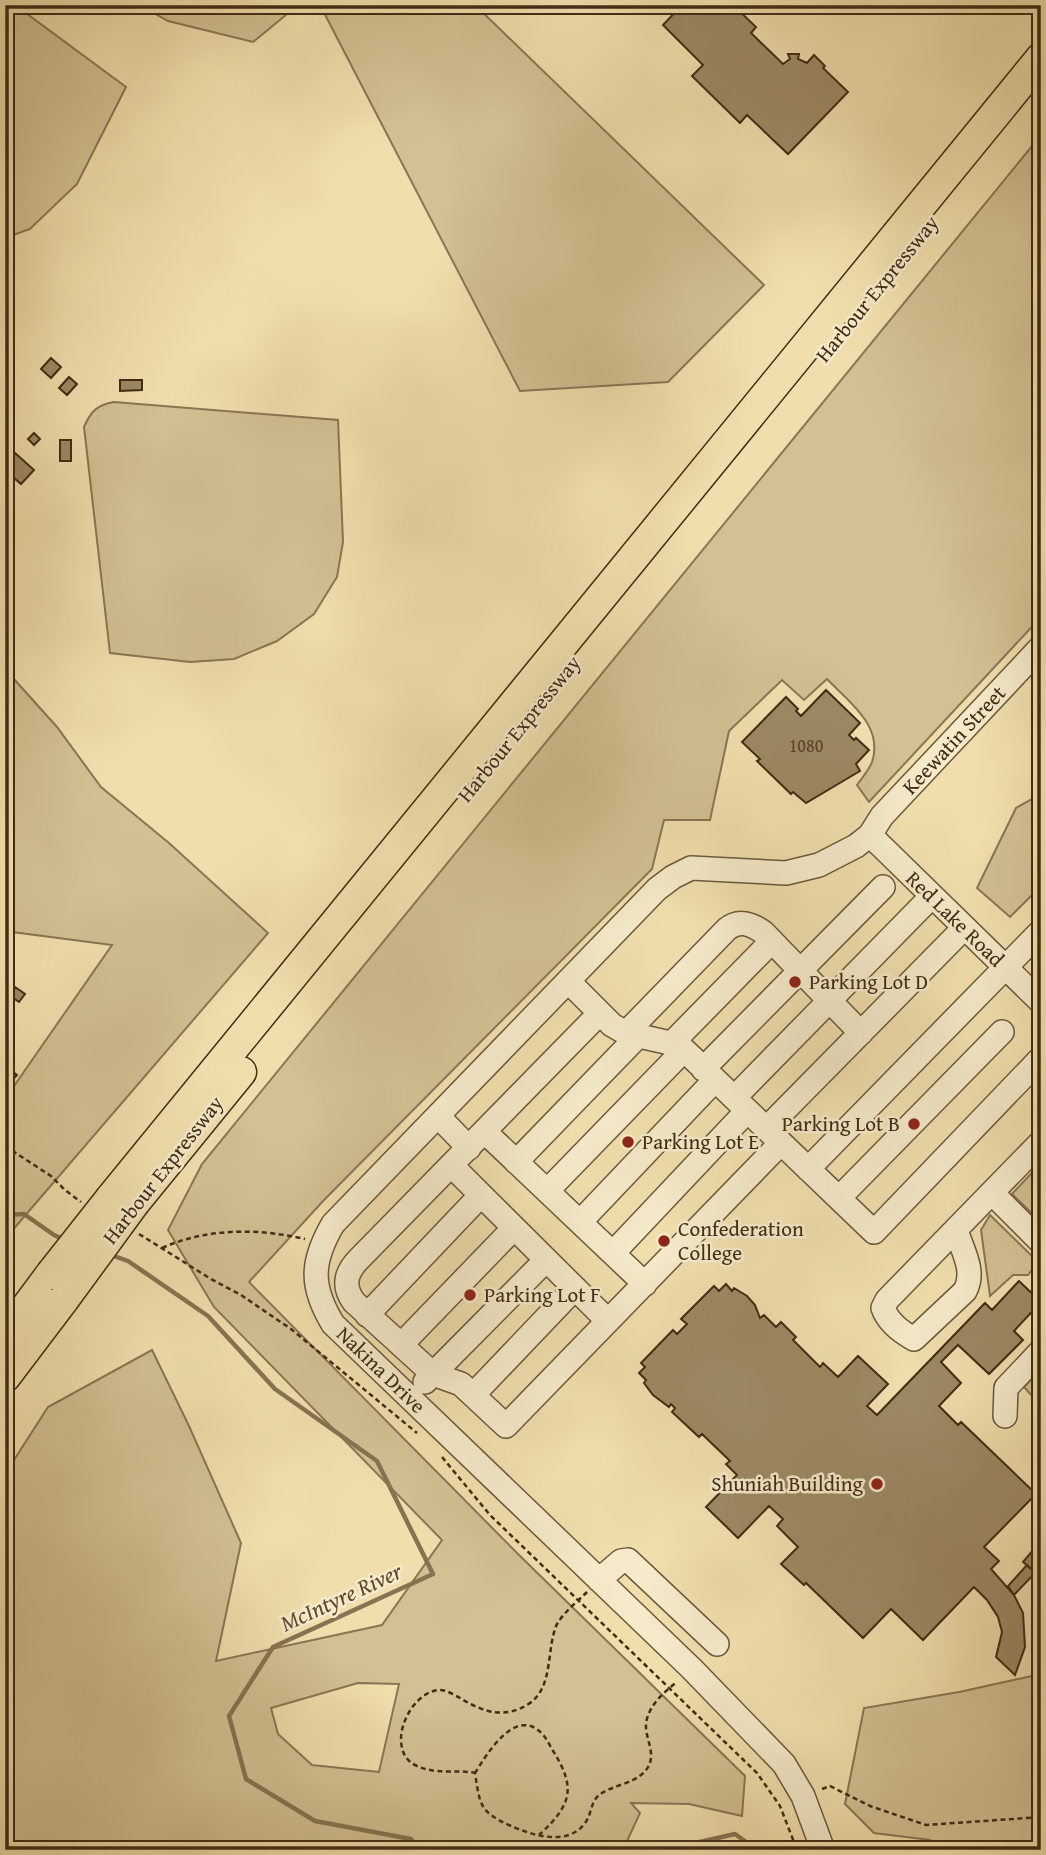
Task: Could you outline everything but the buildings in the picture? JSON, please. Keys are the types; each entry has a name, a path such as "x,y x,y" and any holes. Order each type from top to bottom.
{"main road":[{"name":"Harbour Expressway","path":"5,1377 58,1286 117,1209 1041,58"},
{"name":"Harbour Expressway","path":"117,1209 1041,88"},
{"name":"Harbour Expressway","path":"5,1336 58,1286"}],"street":[{"name":"Keewatin Street","path":"870,835 882,816 1041,647"},
{"name":"Red Lake Road","path":"870,835 1041,1002"},
{"name":"Nakina Drive","path":"823,1850 806,1805 784,1764 692,1669 333,1324 322,1306 316,1282 316,1260 333,1224 657,889 691,868 786,873 803,870 856,846 870,835"},
{"path":"580,1222 800,972 883,887"},
{"path":"613,1254 829,1001 931,897"},
{"path":"516,1162 731,926 741,923 752,925 772,941 860,1033"},
{"path":"600,1013 351,1267 346,1281 354,1302 401,1345 433,1374 461,1384 506,1426 645,1284 860,1033 964,929"},
{"path":"547,1191 772,941"},
{"path":"808,1169 1005,968 1036,945"},
{"path":"568,981 612,1025 632,1034 678,1046 874,1232 1041,1058"},
{"path":"839,1198 1002,1032"},
{"path":"438,1116 516,1162 645,1284"},
{"path":"956,1230 970,1271 970,1282 965,1291 914,1339 905,1335 887,1317 883,1308 887,1300 1041,1142"},
{"path":"452,1166 608,1321"},
{"path":"992,1193 1041,1242"},
{"path":"368,1315 481,1195"},
{"path":"401,1345 514,1228"},
{"path":"410,1398 546,1260"},
{"path":"473,1395 575,1289"},
{"path":"1005,1416 1006,1388 1041,1351"},
{"path":"599,1580 621,1561 628,1560 717,1644"}],"path":[{"path":"5,1146 27,1158 65,1190 117,1209 162,1248 241,1295 291,1329 422,1438"},
{"path":"162,1248 183,1239 230,1231 274,1234 322,1243"},
{"path":"441,1456 491,1515 757,1773 780,1806 797,1850"},
{"path":"475,1773 431,1772 410,1762 404,1756 401,1738 401,1726 407,1714 421,1699 439,1690 488,1712 500,1714 530,1703 539,1695 544,1684 556,1626 561,1617 599,1580"},
{"path":"539,1835 555,1820 568,1796 568,1785 562,1766 544,1736 530,1727 512,1729 493,1744 475,1773 481,1805 486,1812 517,1828 539,1835 563,1837 585,1823 597,1796 646,1770 652,1754 646,1727 647,1717 654,1704 669,1688 692,1669"},
{"path":"806,1805 830,1786 870,1807 926,1825 1041,1817"}],"shaded area":[{"path":"5,5 15,5 126,87 77,184 30,229 5,238"},
{"path":"140,5 298,5 253,42 168,21"},
{"path":"320,5 475,5 764,285 668,382 520,391"},
{"path":"1041,135 1041,617 869,802 857,785 871,765 874,749 869,726 862,716 827,679 804,700 782,680 729,731 710,820 664,820 652,869 324,1200 249,1282 518,1554 745,1776 742,1816 689,1804 631,1803 640,1813 623,1850 5,1850 5,1474 48,1407 152,1350 241,1543 216,1661 382,1625 442,1540 214,1307 168,1230 202,1164","holes":["358,1683 399,1684 379,1772 312,1765 278,1734 271,1708"]},
{"path":"114,402 338,420 343,542 337,577 314,614 277,641 234,659 190,662 110,653 84,427 95,410"},
{"path":"5,669 57,727 101,787 169,843 268,933 5,1239 5,1099 112,945 5,931"},
{"path":"1041,794 1041,886 1010,917 977,888 1016,808"},
{"path":"1041,1163 1041,1222 1012,1194"},
{"path":"990,1215 1038,1262 1028,1275 1013,1275 990,1296 981,1230"},
{"path":"1041,1368 1041,1406 1024,1387"},
{"path":"1041,1674 1041,1850 939,1850 930,1840 874,1833 845,1804 864,1708 959,1692"}],"waterway":[{"name":"McIntyre River","path":"5,1215 24,1214 63,1239"},
{"name":"McIntyre River","path":"111,1255 128,1261 208,1316 275,1389 377,1461 433,1574 273,1647 229,1716 246,1779 315,1821 411,1839 419,1850"},
{"name":"McIntyre River","path":"680,1850 682,1846 735,1834 757,1850"}],"place":[{"name":"Parking Lot D","path":"795,982"},
{"name":"Parking Lot B","path":"914,1124"},
{"name":"Parking Lot E","path":"628,1142"},
{"name":"Confederation College","path":"664,1241"},
{"name":"Parking Lot F","path":"470,1295"},
{"name":"Shuniah Building","path":"877,1484"}]}
